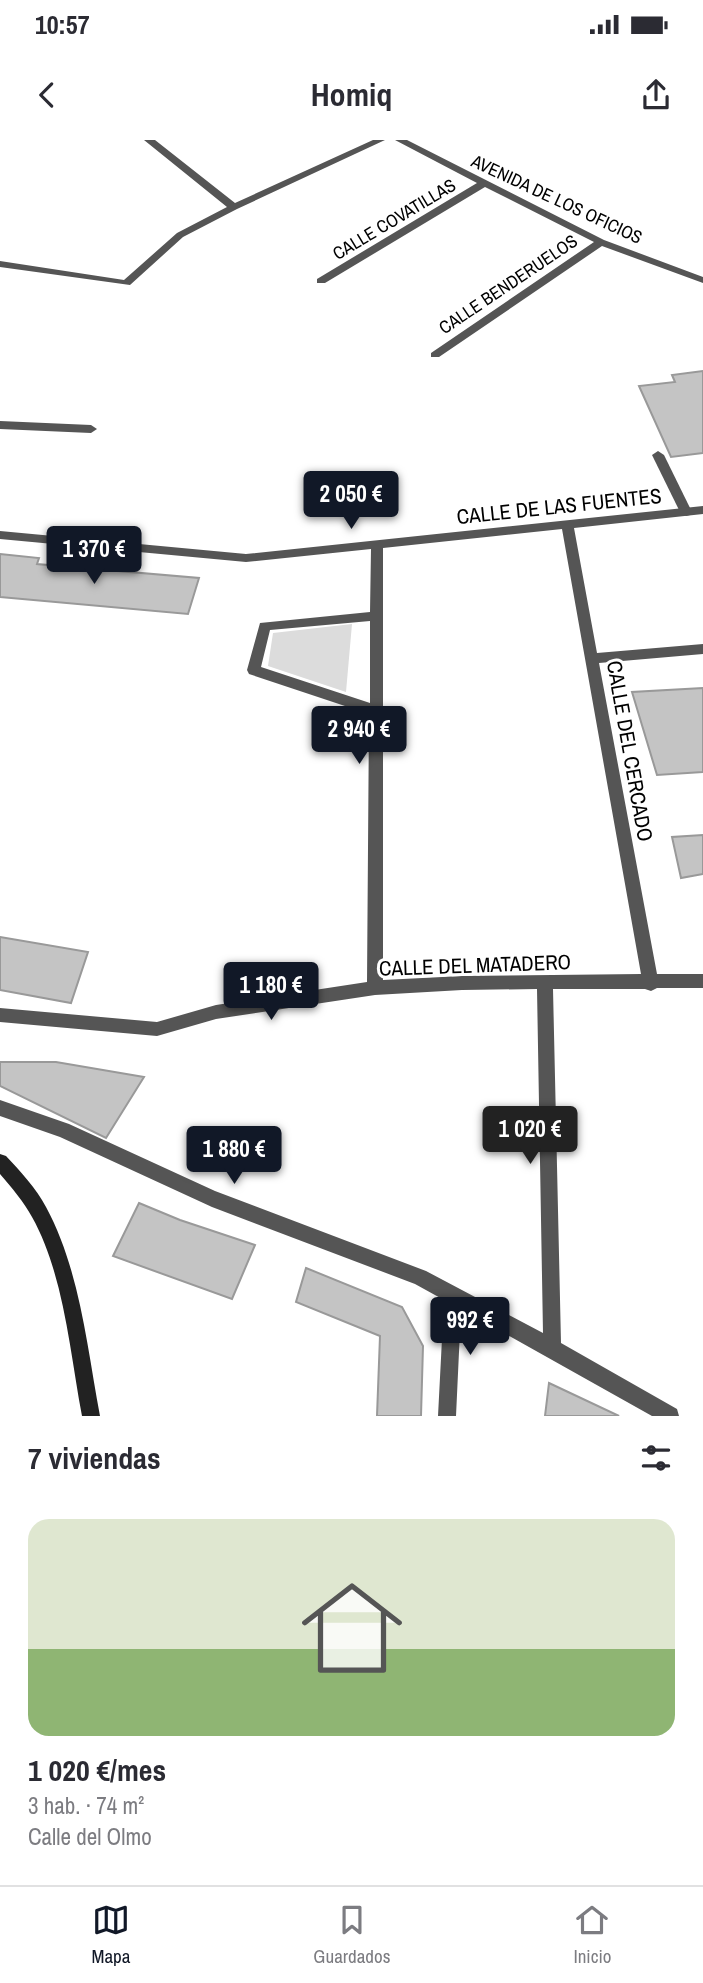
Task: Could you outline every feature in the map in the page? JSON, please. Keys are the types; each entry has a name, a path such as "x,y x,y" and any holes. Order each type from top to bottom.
{"main road":[{"path":"0,1161 22,1186 44,1221 57,1256 91,1416"}],"street":[{"path":"149,140 234,207"},
{"path":"0,264 126,283 180,235 234,207 380,140"},
{"name":"AVENIDA DE LOS OFICIOS","path":"400,140 601,242 703,280"},
{"name":"CALLE COVATILLAS","path":"321,281 484,183"},
{"name":"CALLE BENDERUELOS","path":"435,355 601,242"},
{"path":"0,425 91,429"},
{"path":"659,454 686,512"},
{"name":"CALLE DE LAS FUENTES","path":"0,534 246,558 703,510"},
{"name":"CALLE DEL CERCADO","path":"567,525 651,984"},
{"path":"375,988 377,545"},
{"path":"376,711 254,670 265,626 377,616"},
{"path":"591,659 703,649"},
{"name":"CALLE DEL MATADERO","path":"0,1015 157,1029 216,1012 375,988 462,983 651,984 703,981"},
{"path":"545,983 552,1348"},
{"path":"0,1108 63,1130 212,1198 420,1277 670,1416"},
{"path":"447,1416 453,1296"}],"shaded area":[{"path":"352,624 346,692 268,666 273,633"}],"building":[{"path":"703,371 703,453 671,457 639,386 675,382 672,375"},
{"path":"0,554 39,558 37,564 199,578 188,614 0,597"},
{"path":"703,688 703,772 657,775 632,692"},
{"path":"703,835 703,874 681,878 672,837"},
{"path":"0,937 88,952 71,1003 0,990"},
{"path":"0,1062 56,1062 144,1077 106,1138 0,1086"},
{"path":"139,1203 255,1245 232,1299 113,1256"},
{"path":"306,1268 402,1307 423,1346 421,1416 377,1416 380,1336 296,1302"},
{"path":"549,1383 619,1416 545,1416"}]}
